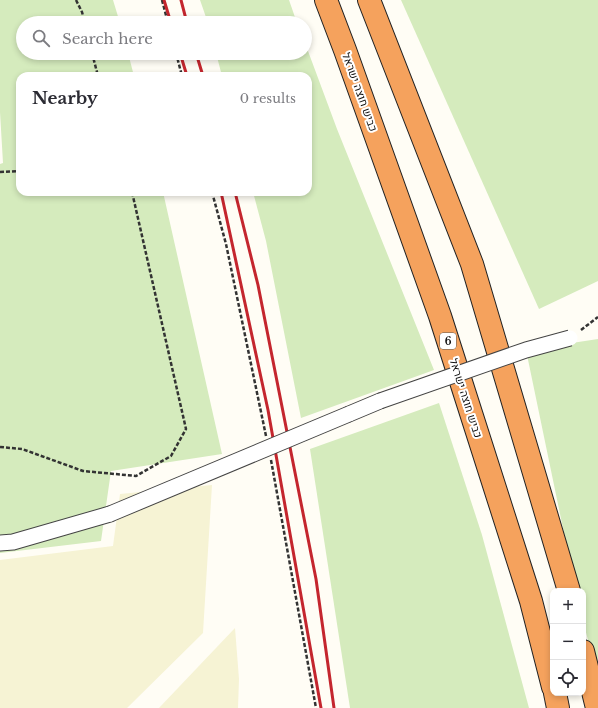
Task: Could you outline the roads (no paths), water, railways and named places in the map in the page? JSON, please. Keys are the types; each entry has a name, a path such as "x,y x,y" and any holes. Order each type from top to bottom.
{"highway":[{"name":"כביש חוצה ישראל","path":"326,0 348,57 440,316 531,601 550,675"},
{"path":"369,0 472,264 568,588"},
{"path":"585,660 597,708"},
{"path":"555,696 558,708"}],"street":[{"path":"0,543 13,542 110,514 380,401 526,350 570,338"}],"railway":[{"path":"164,0 169,16"},
{"path":"181,0 185,16"},
{"path":"182,60 186,72"},
{"path":"198,60 202,72"},
{"path":"222,196 268,410 321,708"},
{"path":"236,196 258,285 316,579 334,708"}]}
